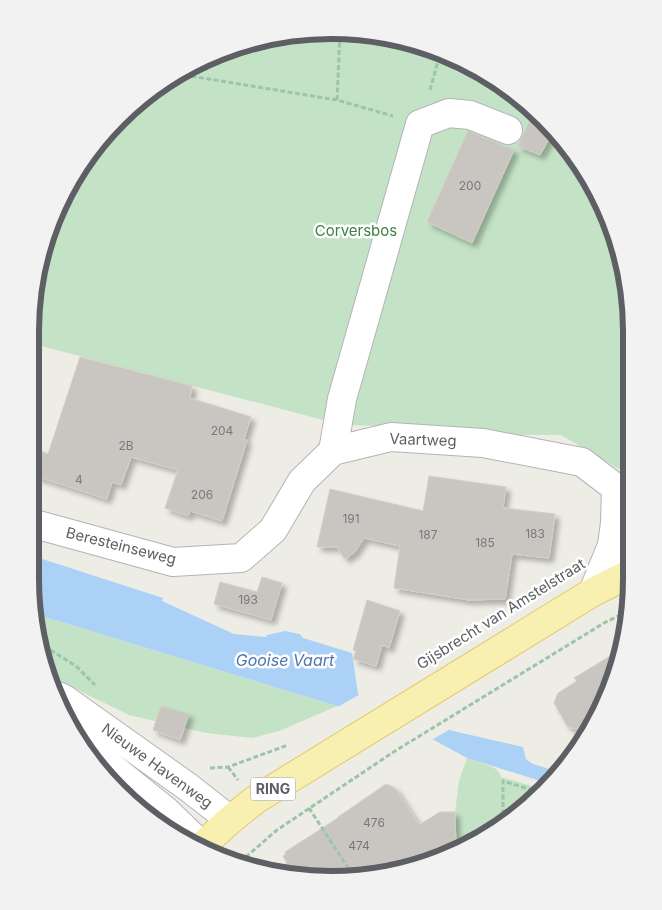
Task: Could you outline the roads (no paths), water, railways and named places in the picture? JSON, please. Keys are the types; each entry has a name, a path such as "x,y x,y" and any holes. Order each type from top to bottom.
{"main road":[{"name":"Gijsbrecht van Amstelstraat","path":"230,820 255,800 593,592 623,577"},
{"name":"RING","path":"206,843 230,820"}],"street":[{"path":"333,451 342,399 420,124 449,113 470,115 508,130"},
{"name":"Vaartweg","path":"333,451 391,437 483,443 582,462 623,490 612,545 593,592"},
{"name":"Beresteinseweg","path":"39,525 173,562 241,558 273,530 302,481 333,451"},
{"name":"Nieuwe Havenweg","path":"65,700 125,741 230,820"},
{"name":"Nieuwe Havenweg","path":"122,784 167,812 186,832"}],"water":[{"name":"Gooise Vaart","path":"39,558 163,598 162,601 234,634 266,637 267,635 285,631 300,634 303,638 352,653 358,694 453,731 523,747 526,759 533,764 553,770 542,781 467,758 434,740 337,706 41,616"}],"park label":[{"name":"Corversbos","path":"356,231"}]}
